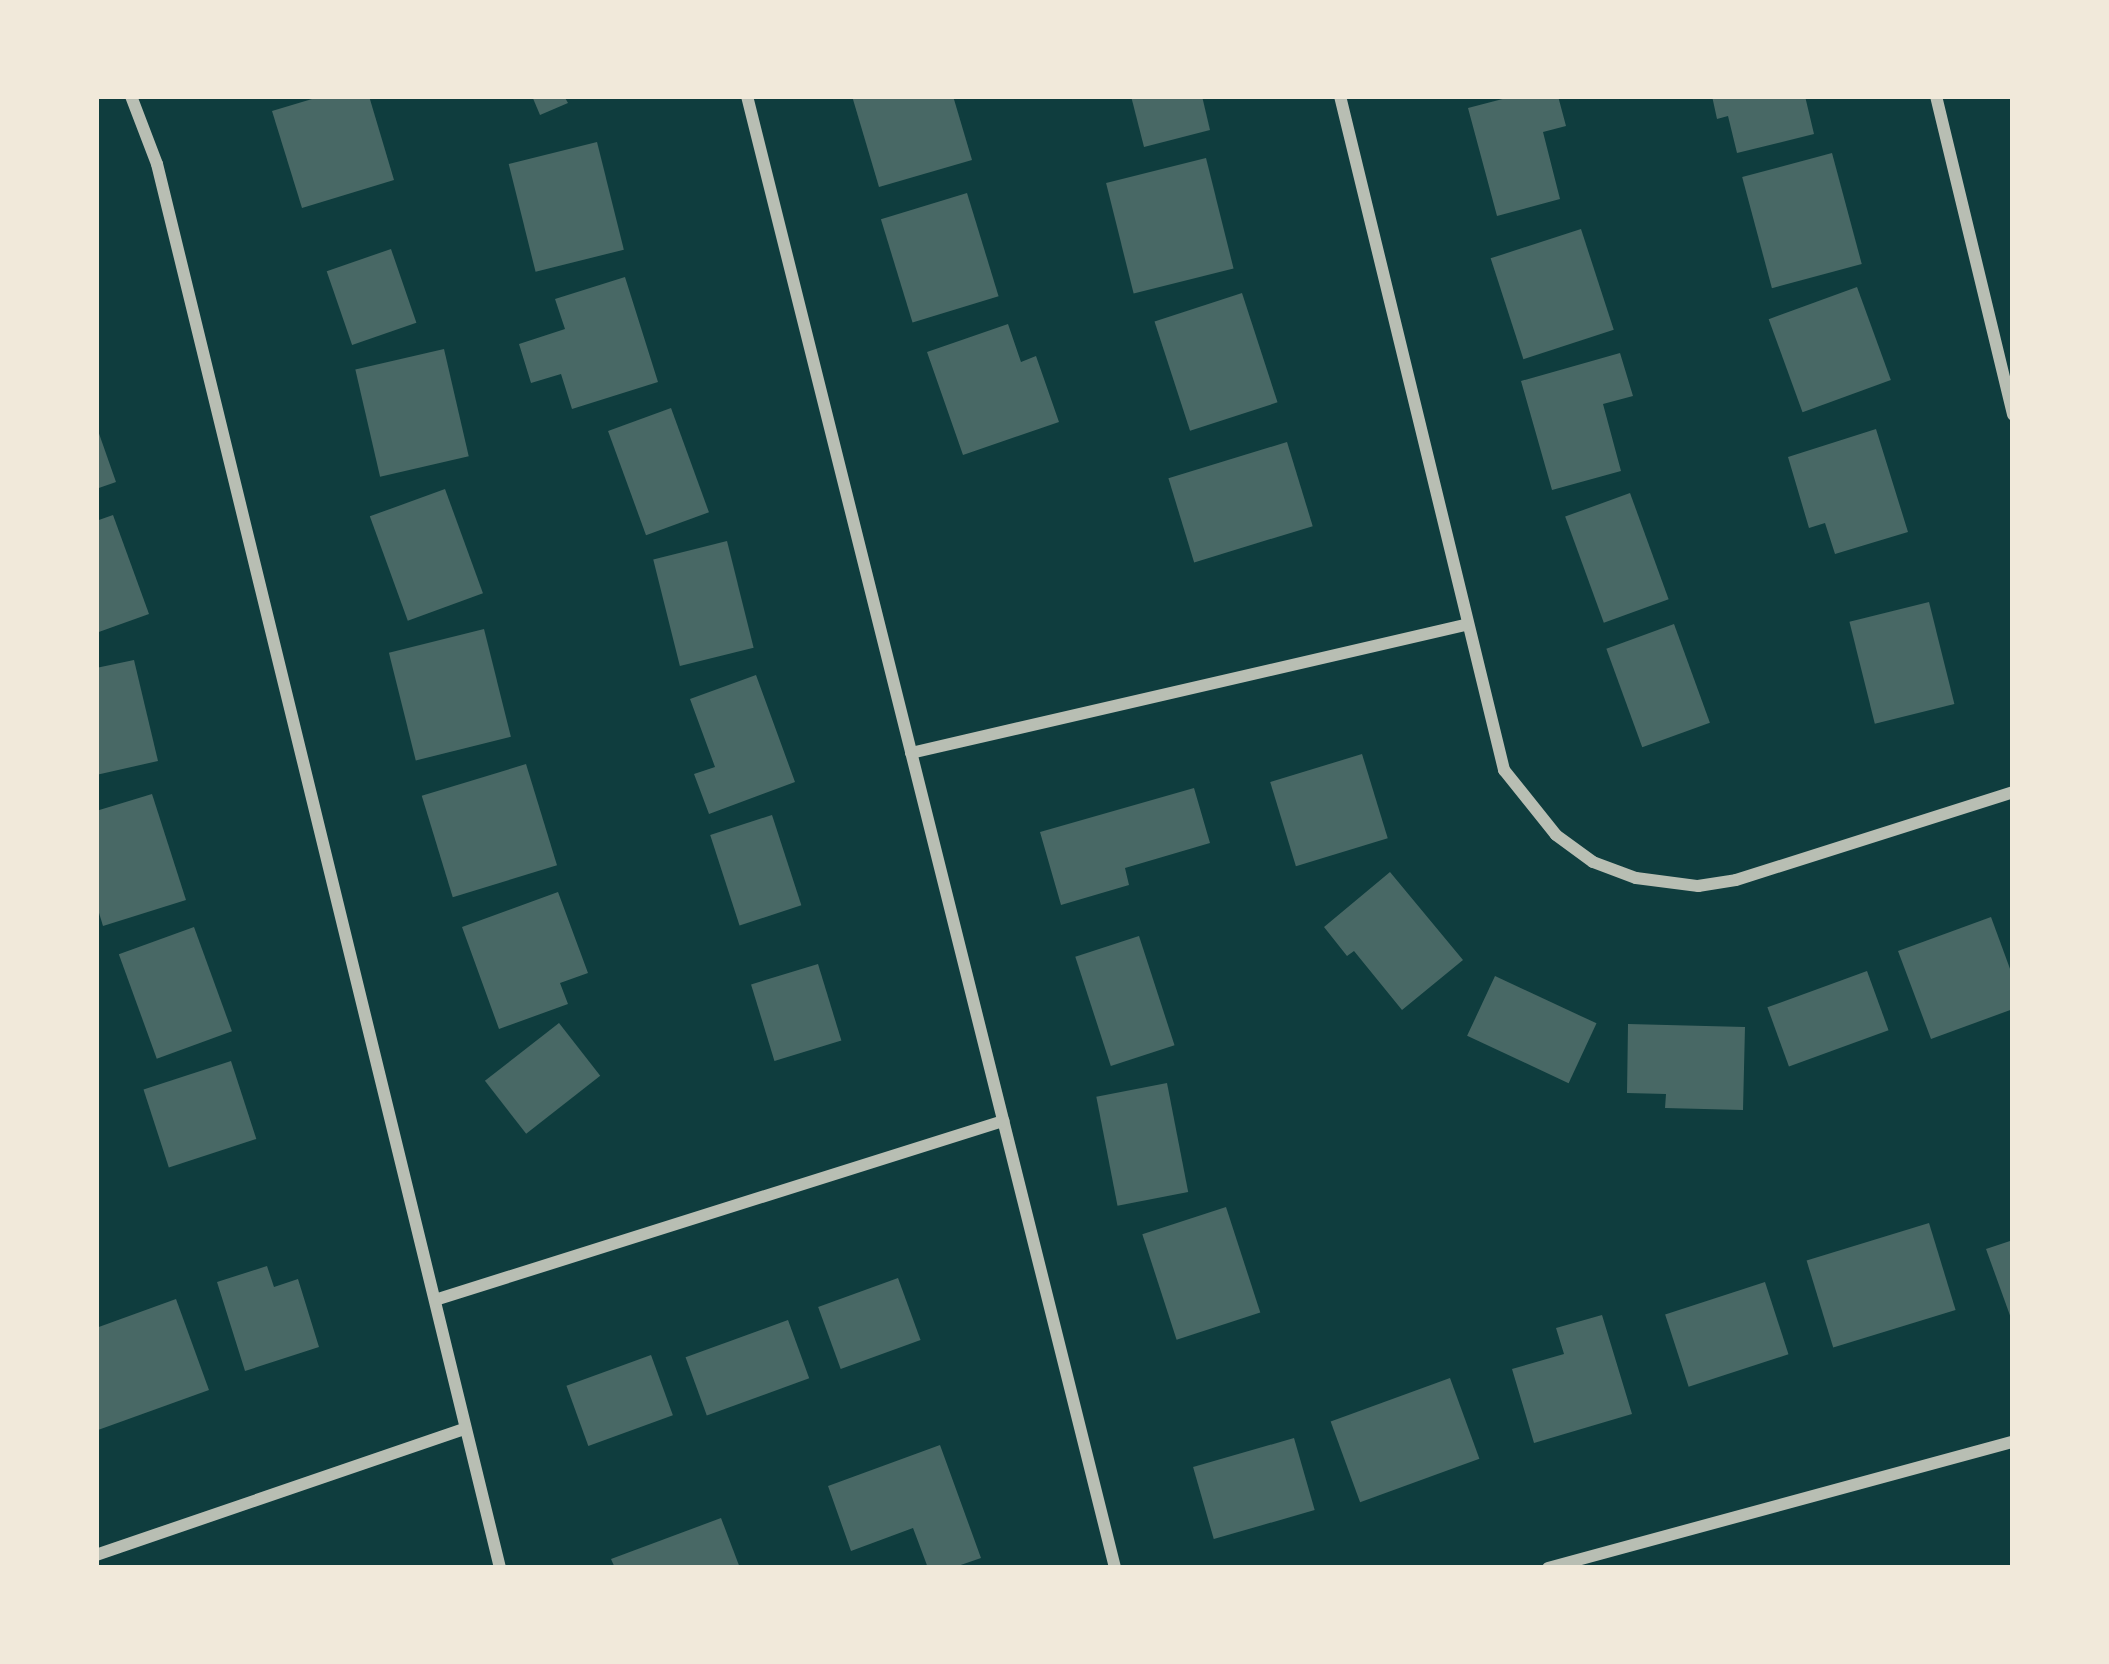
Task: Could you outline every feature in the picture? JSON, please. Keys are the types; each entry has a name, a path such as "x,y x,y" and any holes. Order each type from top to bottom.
{"street":[{"path":"131,96 157,164 500,1568"},
{"path":"747,96 1115,1568"},
{"path":"1340,96 1465,625 1504,770 1556,836 1593,862 1636,878 1698,886 1736,880 2013,792"},
{"path":"1936,96 2013,415"},
{"path":"911,753 1465,625"},
{"path":"436,1300 1004,1121"},
{"path":"96,1555 464,1429"},
{"path":"1548,1568 2013,1442"}],"building":[{"path":"322,96 369,96 394,180 302,208 272,111"},
{"path":"532,96 564,96 568,103 540,115"},
{"path":"852,96 953,96 972,160 879,187"},
{"path":"1131,96 1202,96 1210,130 1144,147"},
{"path":"1514,96 1558,96 1566,126 1543,132 1560,199 1497,216 1468,108"},
{"path":"1712,96 1805,96 1814,134 1737,153 1728,116 1717,119"},
{"path":"597,142 624,250 536,272 509,164"},
{"path":"1832,153 1862,264 1772,288 1742,177"},
{"path":"1206,158 1234,269 1134,294 1106,183"},
{"path":"967,193 999,296 913,323 881,219"},
{"path":"1581,229 1614,330 1523,359 1491,258"},
{"path":"391,249 416,323 352,345 327,271"},
{"path":"625,277 658,382 572,409 561,374 531,383 519,344 565,329 555,299"},
{"path":"1857,287 1891,380 1803,412 1769,319"},
{"path":"1242,293 1278,402 1190,431 1155,321"},
{"path":"1008,324 1021,362 1036,356 1059,422 963,455 927,352"},
{"path":"444,349 469,456 380,477 355,369"},
{"path":"1620,353 1633,396 1603,404 1621,471 1552,490 1521,381"},
{"path":"671,408 709,512 646,535 608,431"},
{"path":"96,425 116,482 96,489"},
{"path":"1876,429 1908,532 1835,554 1825,523 1809,528 1788,457"},
{"path":"1287,442 1313,526 1194,562 1168,478"},
{"path":"445,489 483,593 408,621 370,516"},
{"path":"1630,493 1669,599 1604,623 1565,517"},
{"path":"113,515 149,614 96,633 96,521"},
{"path":"727,541 754,648 680,666 653,559"},
{"path":"1929,602 1954,704 1875,724 1849,622"},
{"path":"1674,624 1710,723 1642,747 1606,649"},
{"path":"484,629 511,737 416,760 389,653"},
{"path":"134,660 158,761 96,775 96,668"},
{"path":"756,675 795,782 709,814 694,774 715,767 690,699"},
{"path":"1362,754 1388,838 1296,866 1270,782"},
{"path":"526,764 557,865 453,897 422,796"},
{"path":"1194,788 1210,843 1125,868 1129,885 1061,905 1040,832"},
{"path":"152,794 186,900 103,926 96,903 96,811"},
{"path":"772,815 801,905 740,925 710,835"},
{"path":"1390,872 1463,960 1402,1010 1354,951 1347,956 1324,927"},
{"path":"558,892 588,973 560,983 568,1004 499,1029 462,927"},
{"path":"1991,917 2013,977 2013,1009 1931,1039 1898,951"},
{"path":"194,927 232,1031 157,1059 119,954"},
{"path":"1139,936 1175,1045 1111,1066 1075,957"},
{"path":"818,964 841,1041 774,1061 751,984"},
{"path":"1867,971 1889,1030 1789,1066 1767,1007"},
{"path":"1495,976 1597,1023 1569,1083 1467,1036"},
{"path":"559,1023 600,1076 526,1134 485,1081"},
{"path":"1628,1024 1745,1027 1743,1110 1665,1108 1666,1094 1627,1093"},
{"path":"231,1061 256,1139 169,1167 144,1089"},
{"path":"1167,1083 1188,1192 1118,1206 1096,1097"},
{"path":"1226,1207 1260,1313 1177,1340 1142,1234"},
{"path":"1929,1223 1956,1310 1833,1347 1807,1260"},
{"path":"2013,1240 2013,1321 2012,1321 1986,1249"},
{"path":"267,1266 274,1287 298,1279 319,1347 245,1371 217,1282"},
{"path":"898,1278 921,1340 841,1369 818,1307"},
{"path":"1765,1282 1788,1354 1689,1387 1665,1314"},
{"path":"176,1299 209,1390 98,1430 96,1328"},
{"path":"1602,1315 1632,1414 1534,1443 1512,1369 1564,1354 1556,1328"},
{"path":"788,1320 809,1378 707,1416 686,1357"},
{"path":"651,1355 673,1415 588,1446 566,1386"},
{"path":"1450,1378 1479,1459 1360,1502 1331,1421"},
{"path":"1294,1438 1315,1510 1214,1539 1193,1467"},
{"path":"940,1445 981,1558 952,1568 928,1568 913,1528 851,1551 828,1486"},
{"path":"721,1518 740,1568 615,1568 611,1559"}]}
